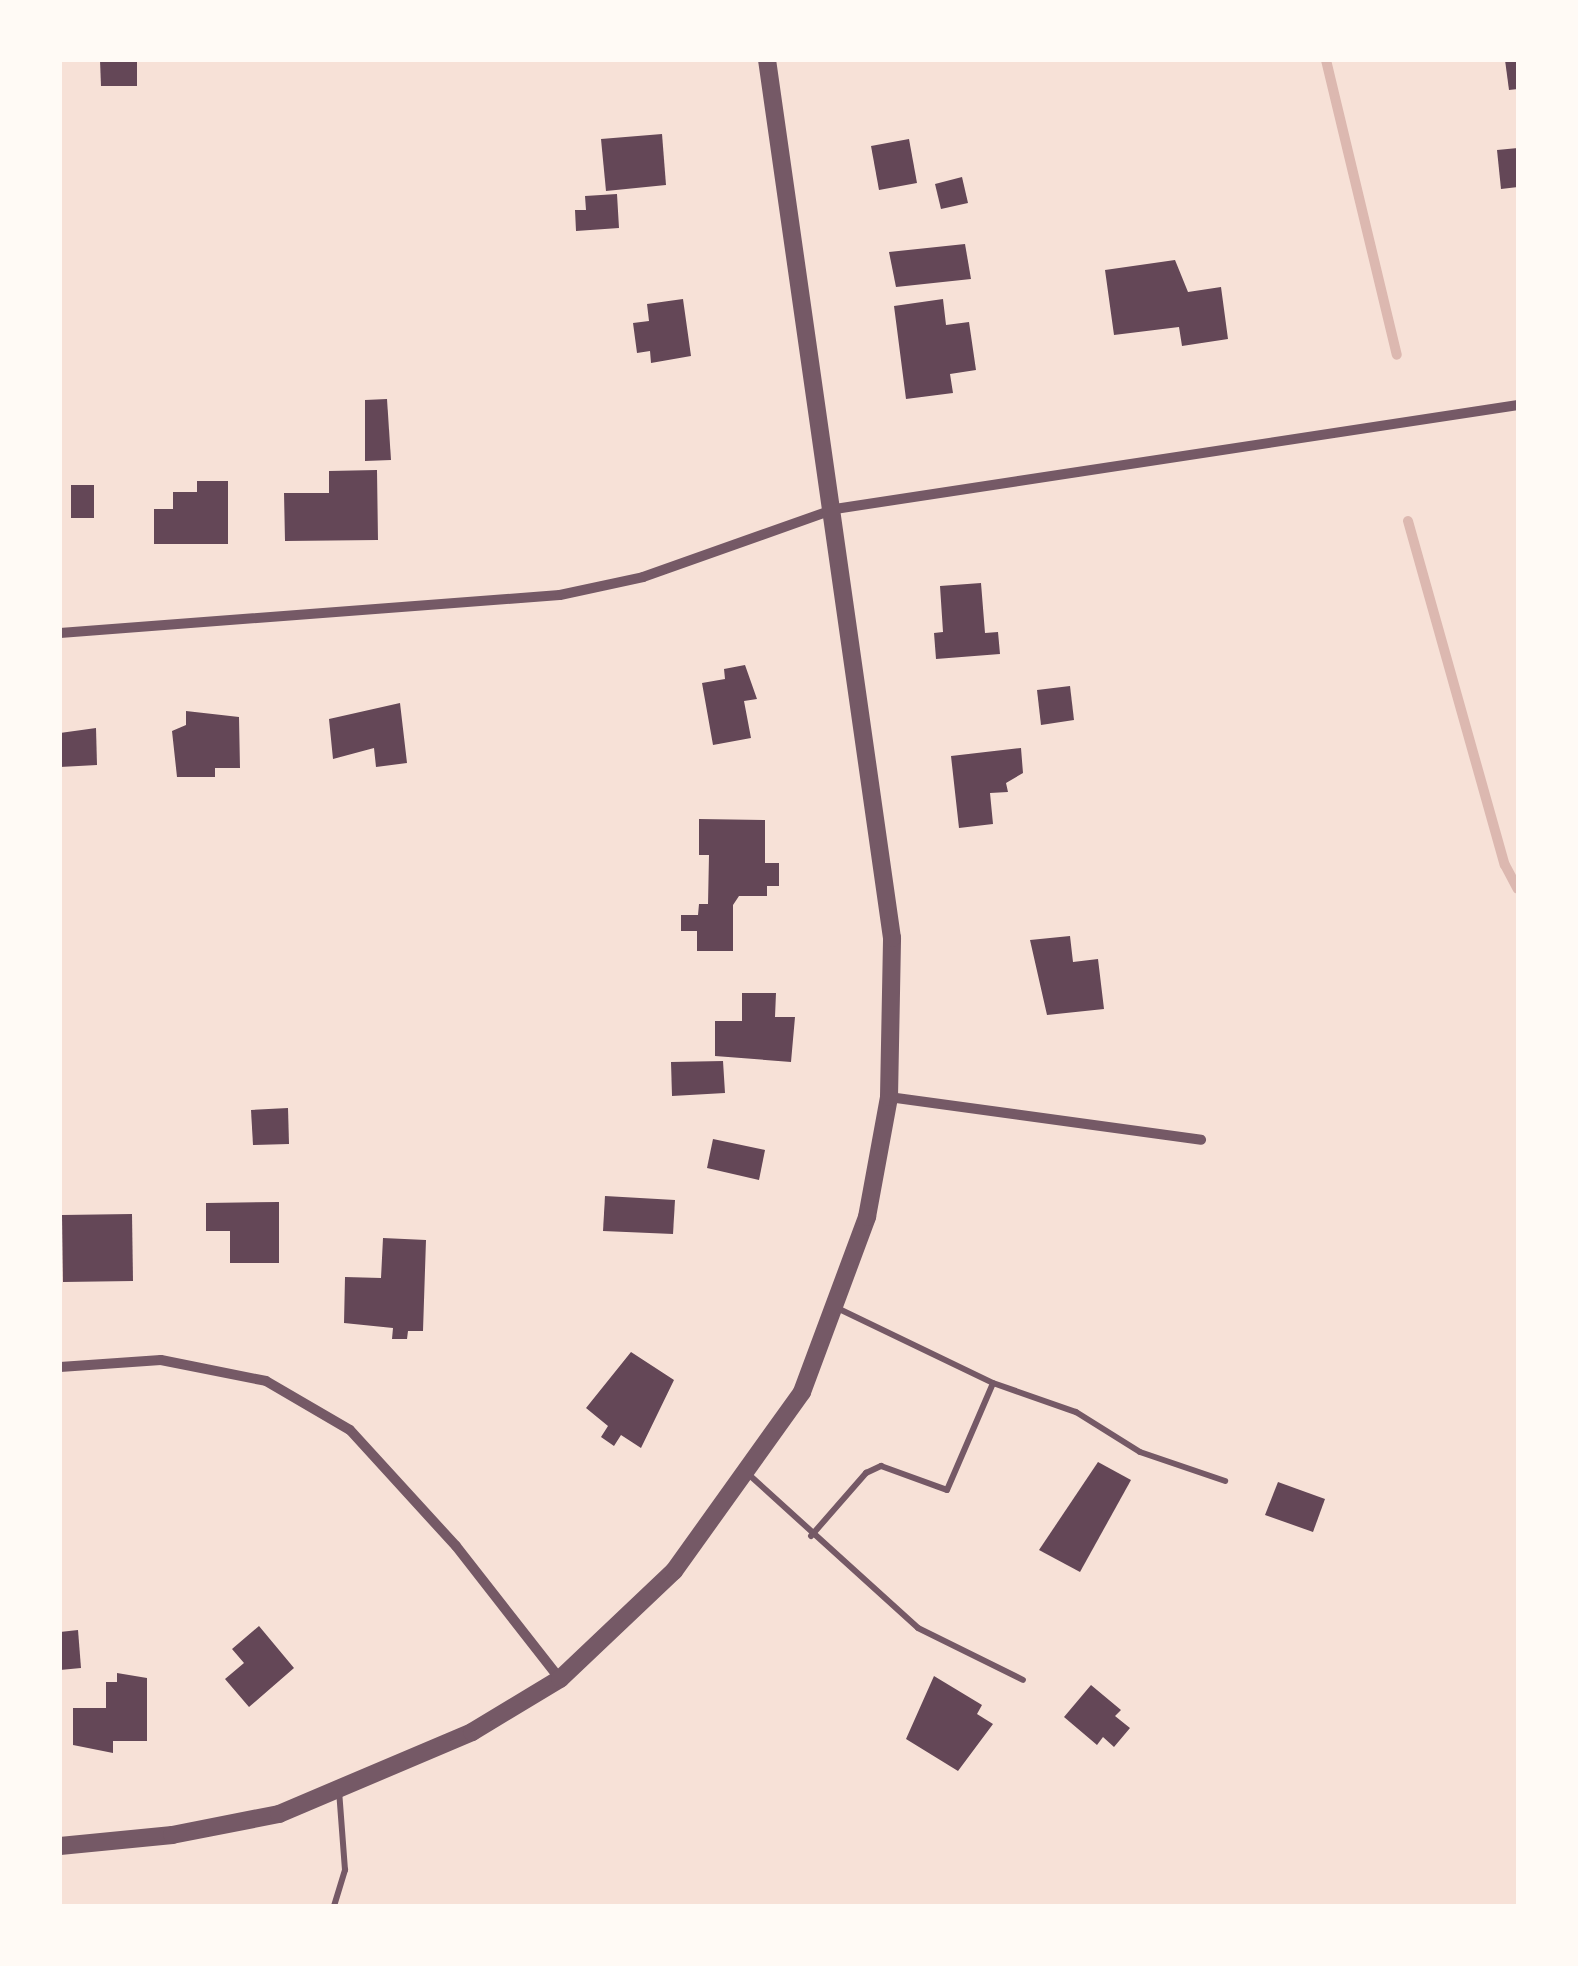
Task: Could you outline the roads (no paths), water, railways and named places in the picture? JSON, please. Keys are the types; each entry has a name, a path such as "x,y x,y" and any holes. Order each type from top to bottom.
{"street":[{"path":"60,1846 261,1817 340,1791 472,1732 560,1679 674,1571 802,1392 867,1217 890,1097 892,938 835,509 768,60"},
{"path":"60,634 560,595 642,578 835,509 1518,404"},
{"path":"890,1097 1201,1140"},
{"path":"60,1367 161,1360 266,1381 350,1430 456,1546 560,1679"}],"lane":[{"path":"834,1306 993,1383 1076,1412 1140,1452 1225,1481"},
{"path":"811,1536 866,1473 881,1466 947,1490 993,1383"},
{"path":"745,1472 811,1536 918,1628 1023,1680"},
{"path":"334,1906 345,1870 340,1791"}],"waterway":[{"path":"1326,60 1397,355"},
{"path":"1408,521 1505,865 1518,889"}]}
